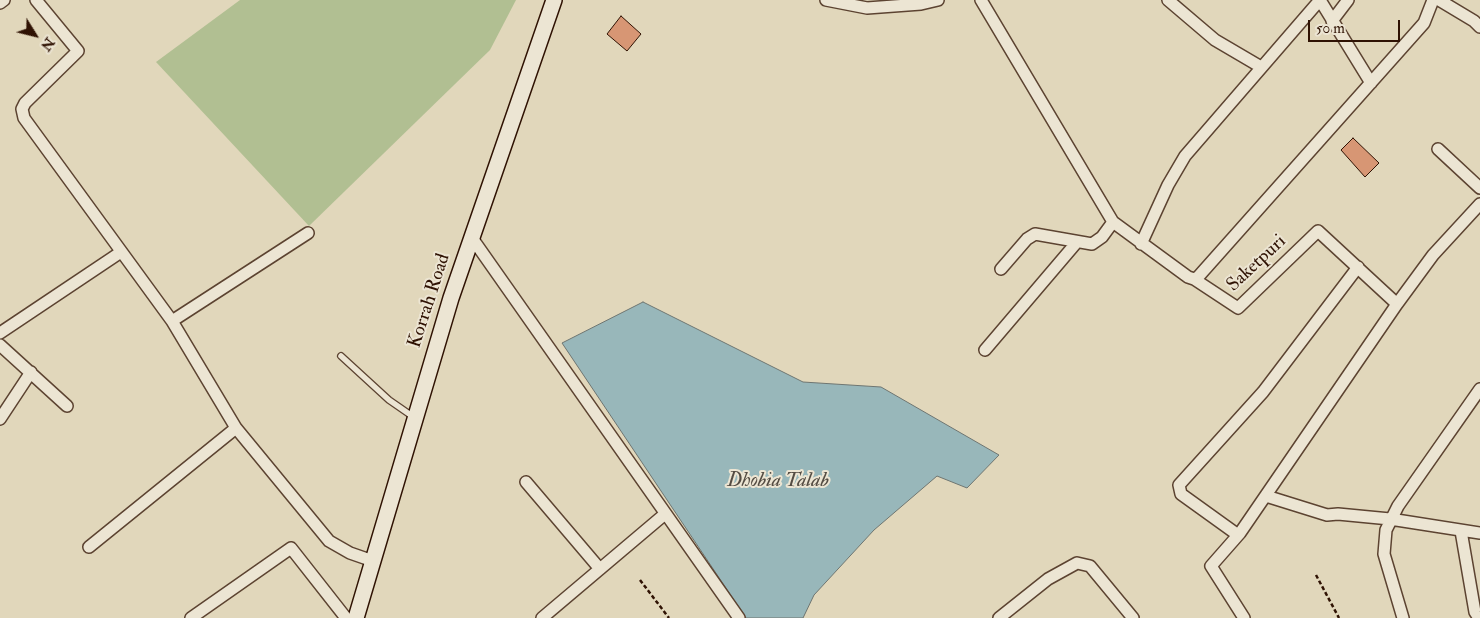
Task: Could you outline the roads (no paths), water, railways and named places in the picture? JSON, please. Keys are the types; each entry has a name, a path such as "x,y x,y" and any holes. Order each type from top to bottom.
{"main road":[{"name":"Korrah Road","path":"356,618 415,418 472,238 554,0"}],"street":[{"path":"0,3 4,0"},
{"path":"36,0 78,51 24,103 22,109 24,118 172,321 236,428 329,541 350,553 373,561"},
{"path":"826,0 866,8 921,4 938,0"},
{"path":"981,0 1113,222 1141,244 1194,279 1198,277 1424,23 1433,0"},
{"path":"1168,0 1214,40 1261,67"},
{"path":"1141,244 1176,170 1198,140 1320,0 1372,83"},
{"path":"1332,21 1348,0"},
{"path":"1440,0 1474,21 1480,27"},
{"path":"1438,149 1480,188"},
{"path":"1244,618 1211,566 1238,535 1266,496 1397,304 1434,255 1480,204"},
{"path":"1001,269 1027,239 1035,234 1078,242 1096,243 1113,222"},
{"name":"Saketpuri","path":"1194,279 1238,308 1318,231 1358,267"},
{"path":"172,321 308,233"},
{"path":"472,238 739,618"},
{"path":"985,350 1078,242"},
{"path":"0,333 121,252"},
{"path":"1238,535 1181,494 1179,486 1263,392 1358,267 1397,304"},
{"path":"0,345 67,406"},
{"path":"0,419 31,372"},
{"path":"1403,618 1384,554 1384,540 1390,519 1480,389"},
{"path":"89,547 236,428"},
{"path":"526,482 600,569"},
{"path":"1266,496 1327,515 1338,514 1390,519 1480,533"},
{"path":"542,618 665,514"},
{"path":"1461,531 1475,612 1478,618"},
{"path":"191,618 291,548 346,618"},
{"path":"999,618 1048,579 1077,563 1090,566 1129,616"}],"lane":[{"path":"341,356 389,400 415,418"}],"water":[{"name":"Dhobia Talab","path":"643,302 803,382 881,387 999,455 967,488 937,476 874,530 814,595 803,618 746,618 562,343"}]}
